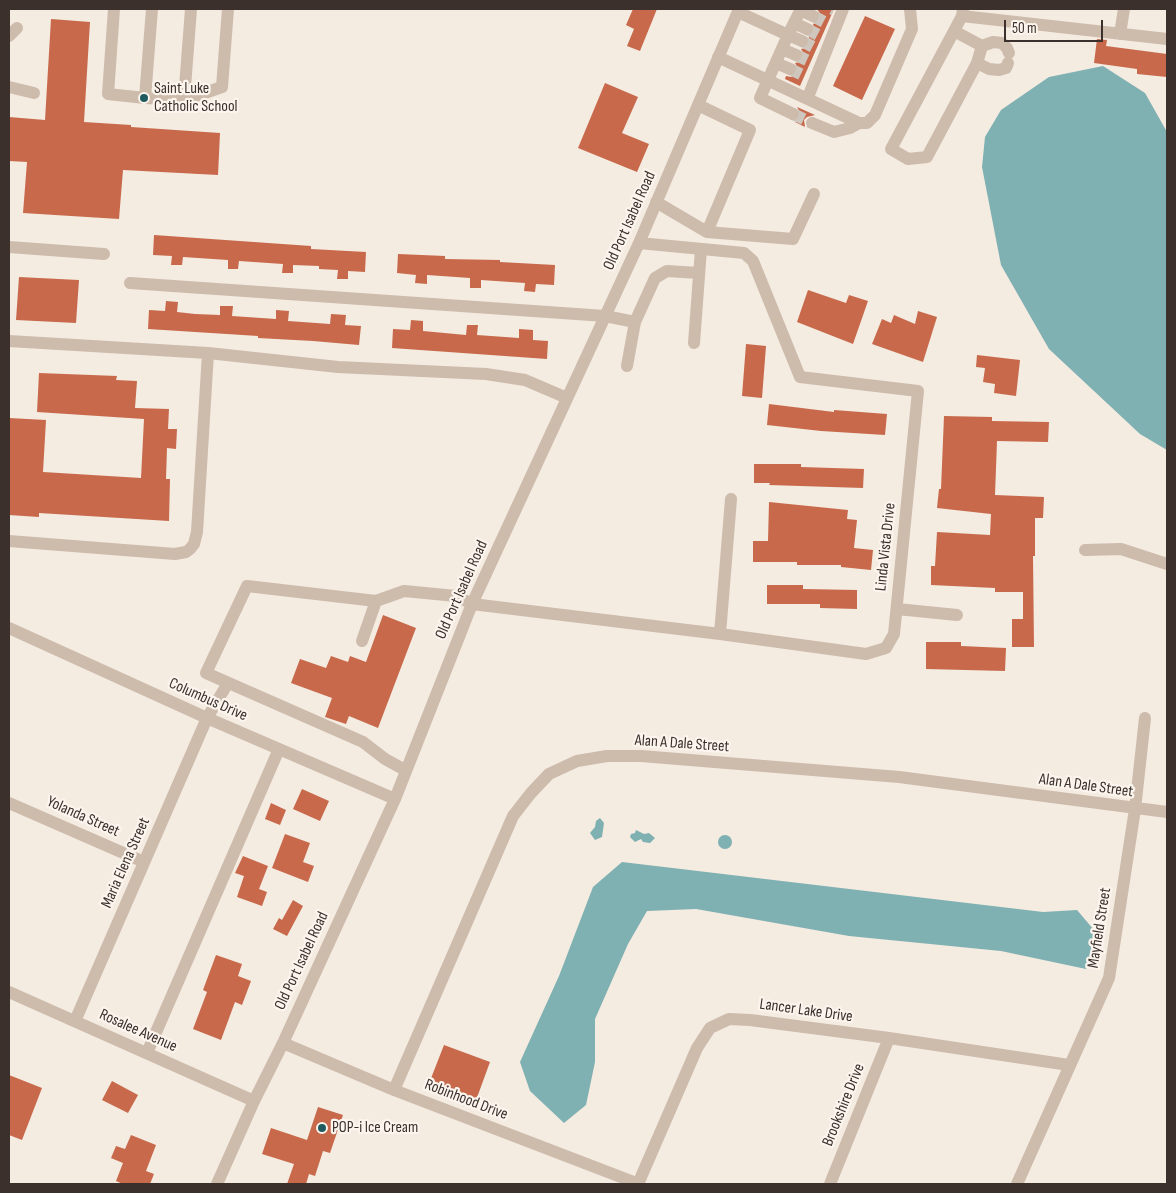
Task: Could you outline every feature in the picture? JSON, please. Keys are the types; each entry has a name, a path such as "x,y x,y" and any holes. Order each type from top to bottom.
{"street":[{"path":"114,9 108,94 184,100 222,87 228,9"},
{"path":"145,98 152,9"},
{"path":"184,100 191,9"},
{"path":"793,114 760,98 801,9 813,16"},
{"path":"718,57 808,97 859,123 867,123 875,116 912,29 910,9"},
{"path":"1120,34 1124,9"},
{"path":"738,10 802,41"},
{"name":"Old Port Isabel Road","path":"217,1184 395,798 472,604 638,243 738,10"},
{"path":"808,97 810,78 826,38 840,10"},
{"path":"982,46 977,63 926,157 908,159 891,149 954,31 962,12 1167,39"},
{"path":"794,23 807,29"},
{"path":"954,31 982,46 993,42 1002,43 1008,48 1006,68 999,70 989,69 977,63"},
{"path":"782,49 796,55"},
{"path":"776,63 790,68"},
{"path":"9,87 34,93"},
{"path":"698,105 750,130 707,232"},
{"path":"812,123 834,132 850,128 859,123"},
{"path":"656,202 707,232 794,239 814,194"},
{"name":"Linda Vista Drive","path":"376,600 404,591 456,596 472,604 866,654 886,648 894,634 918,391 800,377 753,262 744,253 638,243"},
{"path":"9,247 104,254"},
{"path":"694,343 701,249"},
{"path":"627,366 635,322 655,278 667,271 699,273"},
{"path":"130,283 605,316 635,322"},
{"path":"9,341 208,353 338,367 486,374 525,380 567,398"},
{"path":"9,541 175,554 186,552 190,549 194,544 197,532 208,353"},
{"path":"720,634 731,499"},
{"path":"1085,550 1121,549 1167,564"},
{"path":"362,641 376,600 247,586 206,673 363,742 385,759 405,770"},
{"path":"896,610 957,615"},
{"name":"Columbus Drive","path":"9,628 207,718 395,798"},
{"name":"Maria Elena Street","path":"75,1021 207,718 234,685"},
{"name":"Mayfield Street","path":"1017,1184 1109,978 1135,809 1145,718"},
{"path":"147,1053 279,749"},
{"name":"Alan A Dale Street","path":"394,1090 513,816 530,793 549,774 577,761 606,756 642,756 879,776 1167,812"},
{"name":"Yolanda Street","path":"9,803 144,862"},
{"name":"Rosalee Avenue","path":"9,992 254,1101"},
{"name":"Lancer Lake Drive","path":"638,1184 697,1048 710,1028 729,1019 889,1038 1069,1066"},
{"name":"Brookshire Drive","path":"830,1184 889,1038"},
{"name":"Robinhood Drive","path":"283,1043 394,1090 638,1184"}],"water":[{"path":"1103,66 1145,93 1167,132 1167,450 1140,434 1049,349 1001,265 982,167 985,137 1001,110 1049,77"},
{"path":"600,818 604,823 602,837 595,840 590,833 595,827 596,821"},
{"path":"636,830 644,834 649,833 655,838 650,843 643,842 641,839 635,842 630,837"},
{"path":"722,835 728,835 732,842 728,849 722,849 718,845 718,839"},
{"path":"622,862 1043,912 1077,910 1094,930 1098,951 1086,969 1001,951 849,936 696,909 647,911 628,944 595,1019 595,1062 586,1105 564,1123 530,1091 520,1062 559,976 593,887"}],"building":[{"path":"633,9 657,9 640,51 627,46 634,29 626,25"},
{"path":"817,9 834,9 800,86 785,79 786,76 791,77 797,73 798,68 795,63 800,62 804,58 801,49 809,45 809,37 815,32 813,24 821,19"},
{"path":"865,16 895,29 862,100 833,86"},
{"path":"51,19 90,22 84,122 220,133 218,175 123,170 119,219 23,213 27,162 9,161 9,117 45,120"},
{"path":"1097,39 1107,40 1106,46 1167,54 1167,77 1137,74 1137,69 1094,63"},
{"path":"605,83 638,97 622,133 649,144 637,172 578,148"},
{"path":"797,107 815,115 804,120 805,127 795,122 800,118 801,114"},
{"path":"154,235 311,246 311,249 366,252 365,272 348,271 348,279 337,279 338,270 319,269 319,266 293,265 293,273 282,273 283,264 239,261 238,269 228,269 228,260 183,257 182,265 171,265 172,256 153,255"},
{"path":"398,254 445,256 445,259 500,260 500,262 555,265 554,285 536,284 535,292 524,291 525,283 481,280 481,288 470,288 470,278 427,275 427,284 415,283 416,275 397,273"},
{"path":"19,277 79,280 76,323 16,320"},
{"path":"808,290 846,303 849,295 868,301 853,344 797,322"},
{"path":"166,301 178,302 177,312 195,314 220,315 220,306 233,306 232,316 276,319 276,310 289,311 288,321 330,324 331,314 346,315 345,325 361,326 359,345 148,329 149,310 165,311"},
{"path":"918,311 937,317 923,362 872,344 882,319 891,323 894,315 915,324"},
{"path":"411,320 423,321 423,331 466,335 467,325 478,325 477,335 519,338 519,329 533,330 533,340 548,341 547,359 392,348 393,329 410,330"},
{"path":"746,344 766,346 762,398 742,396"},
{"path":"977,355 1020,360 1016,396 994,393 995,384 983,382 985,368 976,367"},
{"path":"39,373 117,376 116,380 137,381 135,408 169,409 168,429 177,429 176,449 167,448 166,479 170,479 169,521 39,513 39,517 9,515 9,418 46,420 43,472 141,478 144,419 37,412"},
{"path":"769,404 834,412 834,410 887,414 885,435 767,425"},
{"path":"944,416 992,417 992,421 1049,422 1048,442 997,441 995,495 1044,497 1043,518 1035,518 1035,556 1033,556 1034,647 1012,647 1012,619 1023,619 1023,592 995,592 995,588 931,585 931,566 935,566 937,532 990,535 991,514 937,508 939,489 941,489"},
{"path":"754,464 801,464 801,467 864,469 863,488 754,483"},
{"path":"769,502 848,510 847,519 857,520 854,548 873,550 871,570 841,567 841,565 797,565 797,562 753,562 753,541 768,541"},
{"path":"767,585 803,585 803,589 857,590 857,609 820,608 820,604 767,604"},
{"path":"383,615 416,628 378,728 349,716 346,724 325,717 332,698 291,683 300,659 326,668 331,656 348,662 350,656 366,662"},
{"path":"926,642 961,642 961,646 1006,648 1005,671 926,669"},
{"path":"302,789 329,801 320,821 293,809"},
{"path":"271,803 286,810 280,825 265,819"},
{"path":"285,834 310,843 303,862 314,866 308,882 272,868"},
{"path":"243,856 268,866 259,889 267,892 262,906 237,897 244,876 235,873"},
{"path":"293,900 303,906 287,936 273,929 279,918 282,920"},
{"path":"216,955 242,964 238,976 251,981 242,1005 235,1002 221,1040 193,1029 207,992 203,990"},
{"path":"444,1045 490,1062 475,1103 428,1086"},
{"path":"9,1075 42,1088 22,1140 9,1135"},
{"path":"112,1081 138,1095 128,1113 102,1100"},
{"path":"318,1107 343,1115 330,1153 323,1151 315,1176 309,1174 306,1184 287,1184 294,1164 262,1154 271,1128 307,1140"},
{"path":"131,1135 156,1145 146,1171 154,1174 150,1184 123,1184 116,1181 123,1163 111,1158 116,1146 125,1149"}],"tunnel":[{"path":"813,16 828,24"},
{"path":"807,29 822,37"},
{"path":"802,41 817,49"},
{"path":"796,55 811,62"},
{"path":"790,69 805,76"},
{"path":"793,114 812,123"}],"place":[{"name":"Saint Luke Catholic School","path":"144,98"},
{"name":"POP-i Ice Cream","path":"322,1128"}]}
